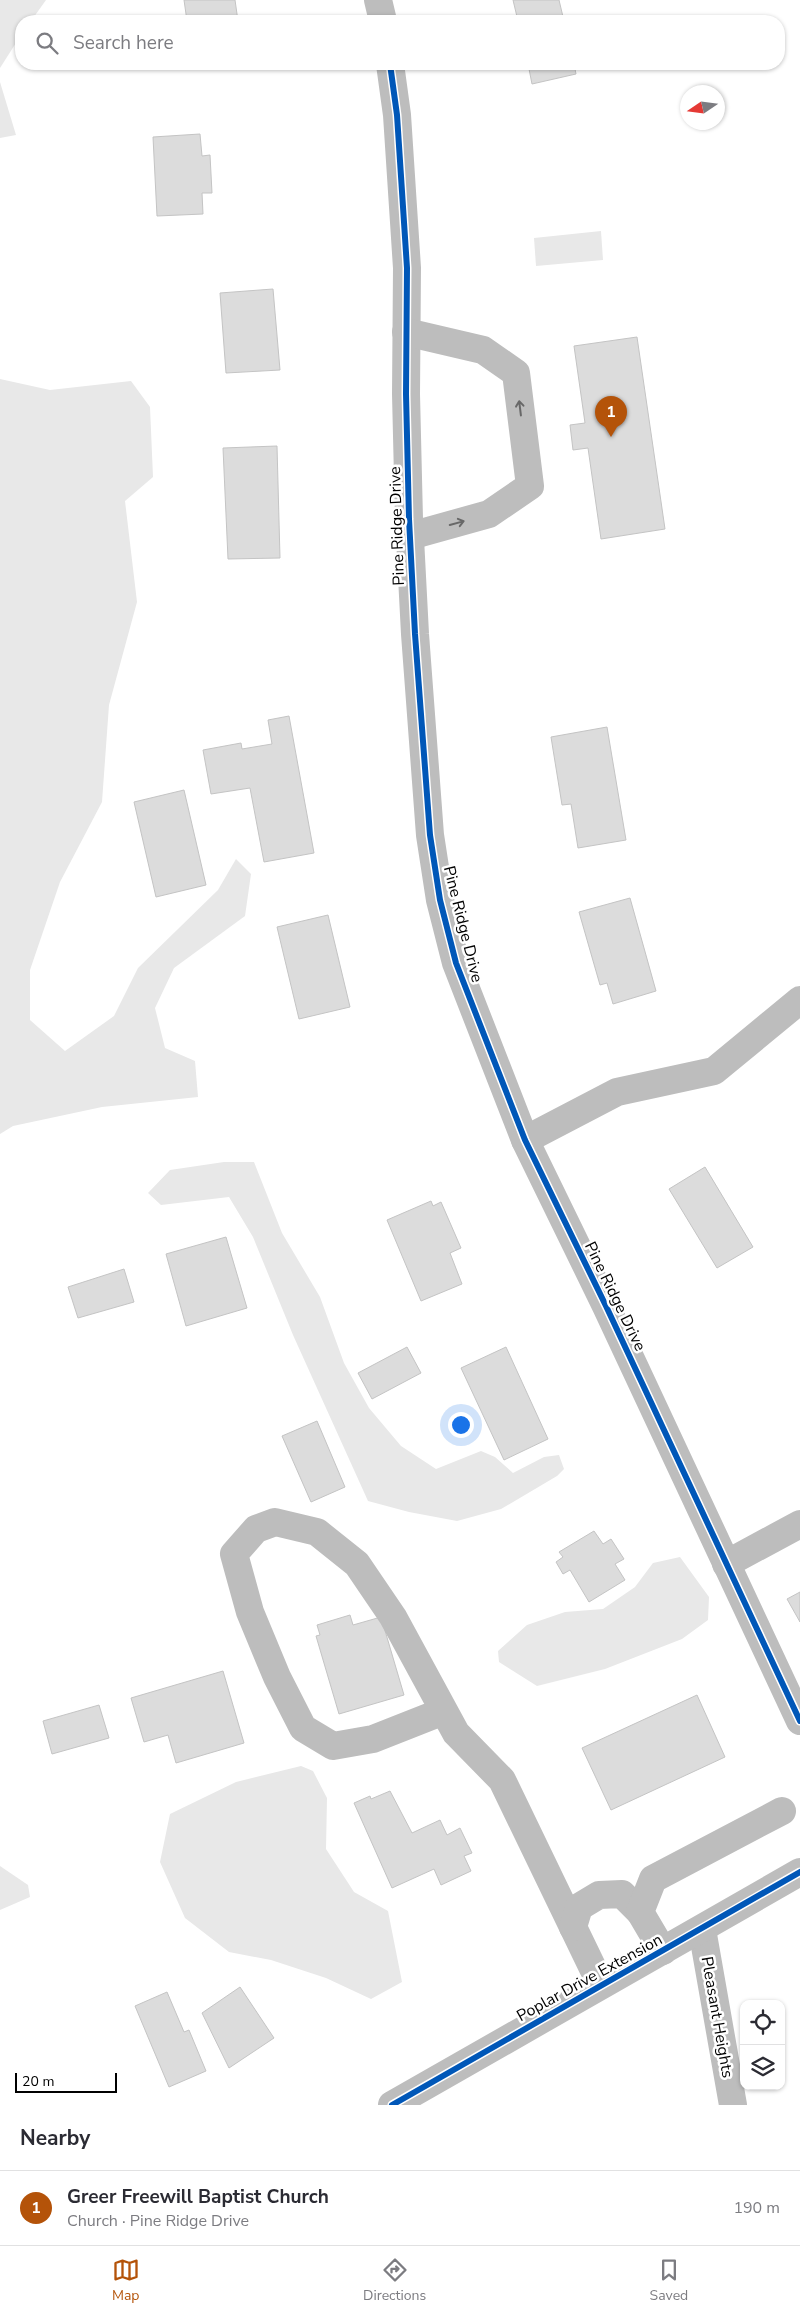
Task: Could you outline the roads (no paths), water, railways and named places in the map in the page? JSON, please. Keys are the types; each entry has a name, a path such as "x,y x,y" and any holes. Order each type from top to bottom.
{"street":[{"path":"378,0 381,15"},
{"name":"Pine Ridge Drive","path":"391,70 397,115 407,268 406,332 410,536 430,835 440,900 456,963 525,1140 606,1306 800,1721"},
{"path":"406,332 483,350 516,373 530,486 489,514 410,536"},
{"path":"525,1140 617,1092 714,1071 800,1000"},
{"path":"444,1711 373,1739 333,1746 303,1728 277,1677 250,1612 234,1554 256,1529 275,1522 317,1532 357,1564 393,1617 456,1733 502,1780 601,1985"},
{"path":"726,1564 800,1524"},
{"path":"640,1912 653,1879 782,1811"},
{"name":"Poplar Drive Extension","path":"392,2105 800,1872"},
{"path":"573,1927 580,1907 599,1895 622,1894 640,1912 663,1951"},
{"name":"Pleasant Heights","path":"702,1929 733,2105"}],"place":[{"name":"Greer Freewill Baptist Church","path":"611,437"}]}
